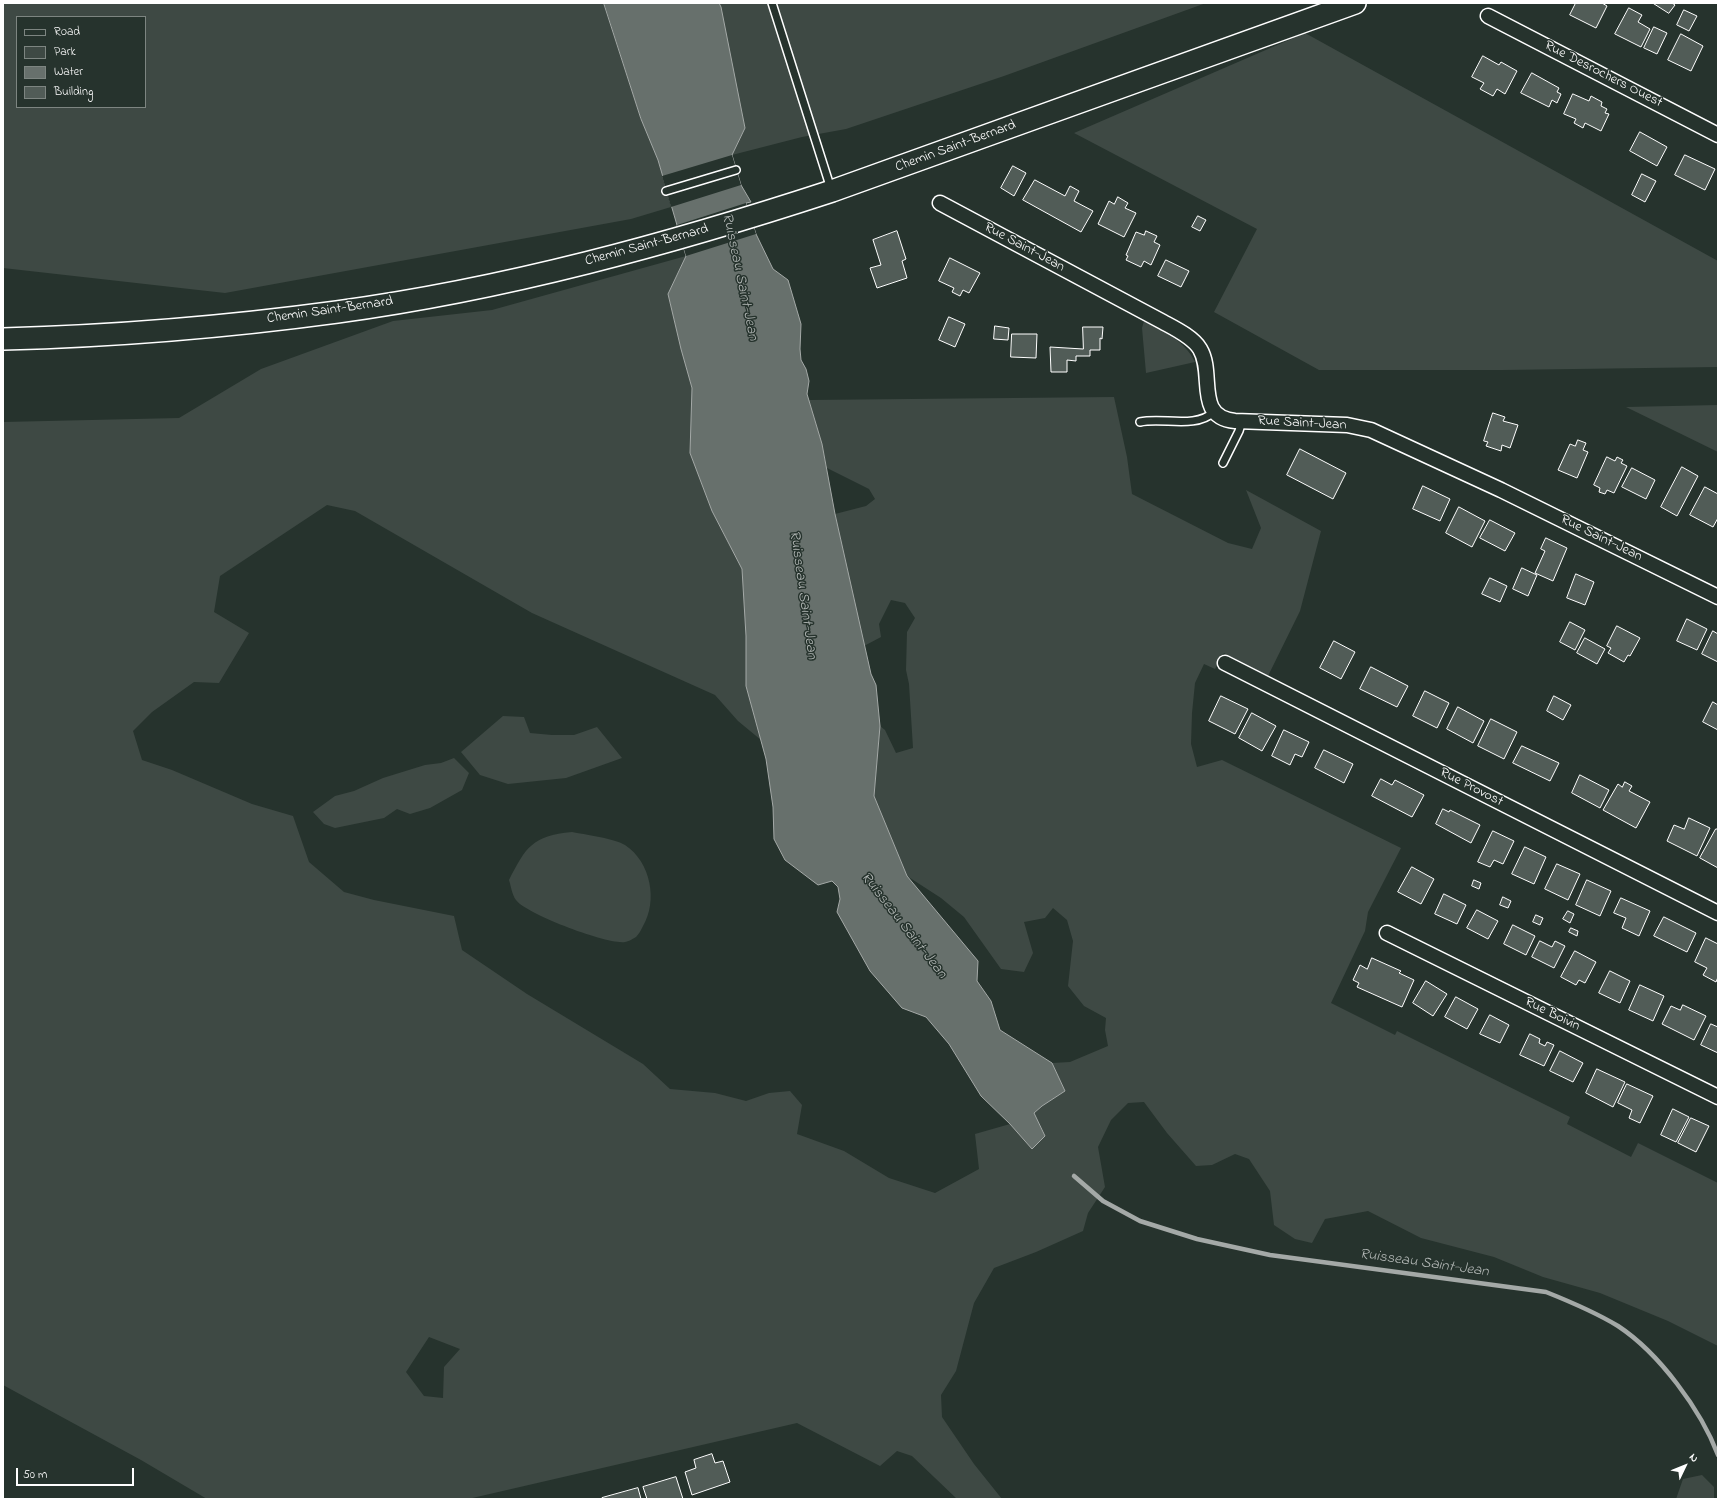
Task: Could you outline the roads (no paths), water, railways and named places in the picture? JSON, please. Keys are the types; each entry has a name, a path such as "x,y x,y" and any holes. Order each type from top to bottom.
{"street":[{"name":"Chemin Saint-Bernard","path":"3,339 146,333 338,312 436,296 537,275 616,256 681,238 832,191 1355,3"},
{"name":"Rue Desrochers Ouest","path":"1488,16 1718,135"},
{"name":"Rue Saint-Jean","path":"940,203 1163,322 1199,346 1204,356 1210,404 1214,412 1226,420 1347,425 1371,430 1501,490 1718,597"},
{"name":"Rue Provost","path":"1225,663 1718,913"},
{"name":"Rue Boivin","path":"1387,933 1718,1097"}],"lane":[{"path":"772,3 832,191"},
{"path":"666,191 736,170"},
{"path":"1140,422 1155,420 1195,421 1208,417 1214,412"},
{"path":"1223,463 1239,431 1242,421"}],"water":[{"path":"604,3 719,3 721,7 745,128 732,155 741,185 751,202 746,203 756,234 773,269 788,280 801,324 800,349 801,360 806,369 809,381 807,394 822,444 835,514 871,674 876,685 880,726 874,796 907,876 978,961 977,981 991,1001 1000,1030 1052,1063 1065,1091 1034,1113 1045,1136 1032,1149 1010,1124 981,1096 949,1044 926,1017 902,1008 870,971 837,912 840,899 838,887 832,881 818,885 785,860 774,839 773,807 766,759 746,686 746,636 742,569 712,511 690,453 692,388 668,294 686,256 658,160 641,119"}],"waterway":[{"name":"Ruisseau Saint-Jean","path":"1074,1176 1103,1201 1140,1221 1197,1239 1270,1255 1546,1292 1574,1303 1618,1326 1649,1351 1690,1402 1711,1438 1718,1455"}]}
